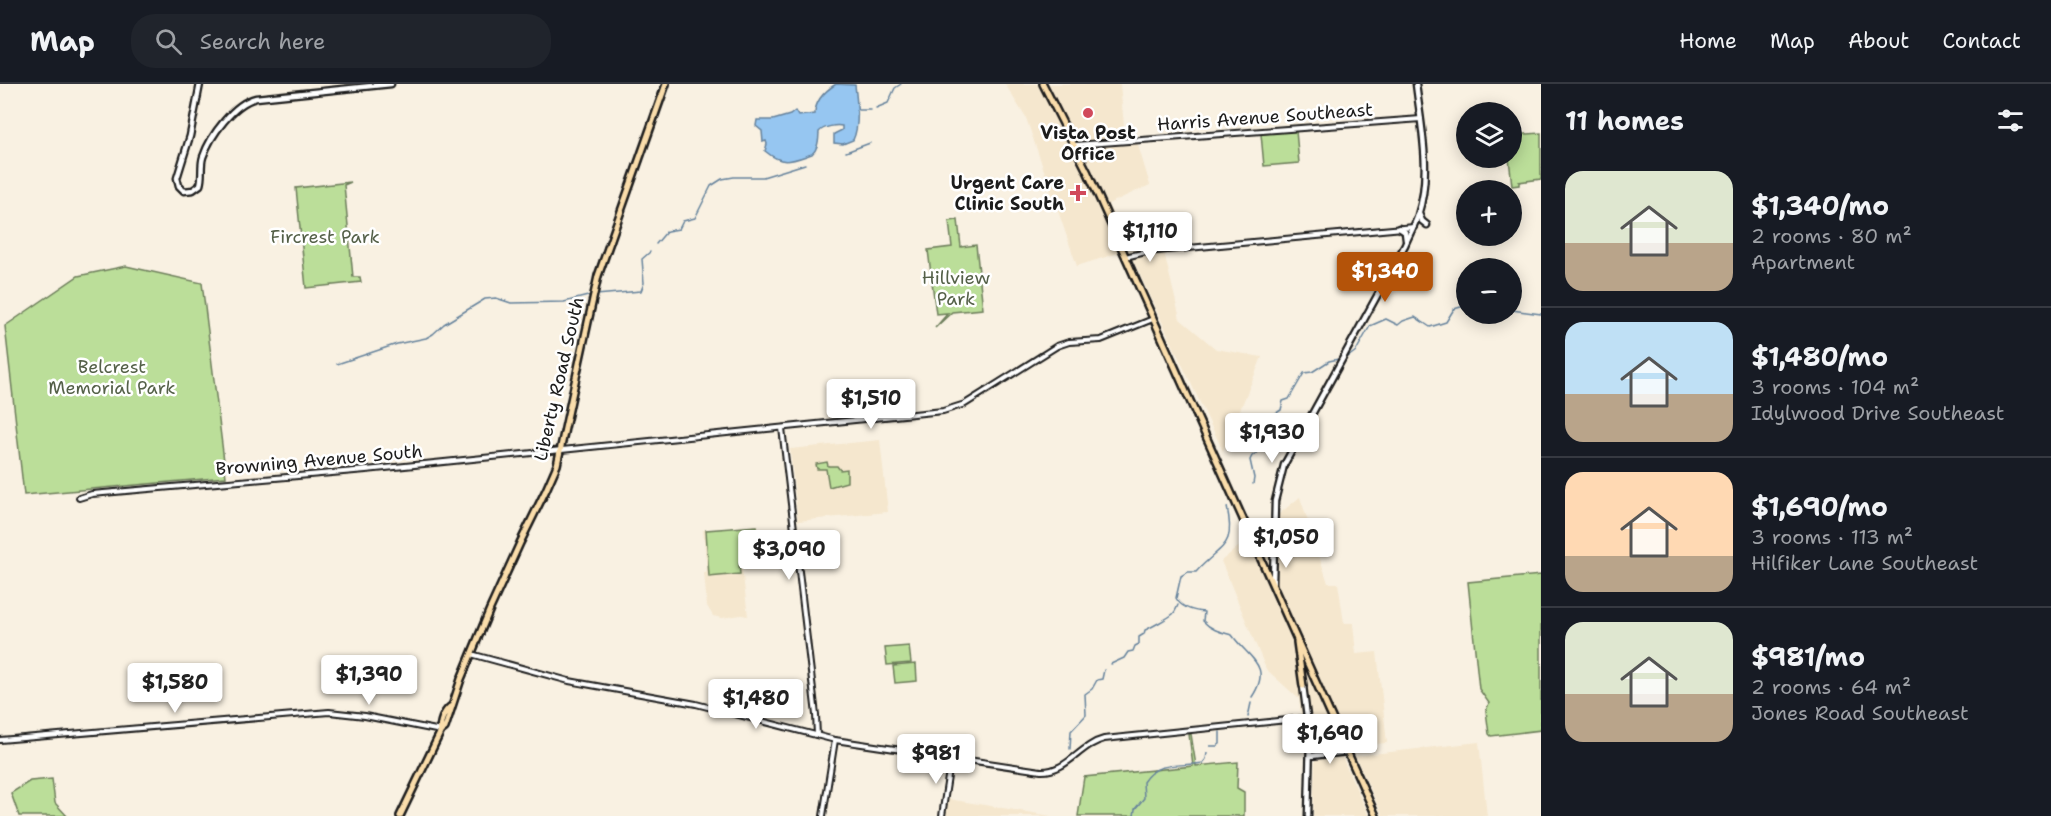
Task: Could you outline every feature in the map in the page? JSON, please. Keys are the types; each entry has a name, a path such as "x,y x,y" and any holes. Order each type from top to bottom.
{"main road":[{"path":"200,84 190,136 177,178 178,186 184,191 193,190 200,185 202,158 209,144 232,112 245,101 391,84"},
{"name":"Liberty Road South","path":"400,816 441,731 445,728 451,712 450,707 471,654 515,552 546,490 561,450 598,276 666,84"},
{"path":"1043,84 1075,145 1376,816"},
{"path":"1273,584 1275,552 1273,526 1277,487 1286,461 1419,214 1425,172 1416,84"},
{"path":"1419,214 1427,225"},
{"path":"1399,228 1405,232 1406,241"},
{"path":"1257,547 1266,540 1273,526"},
{"path":"1266,540 1268,548 1275,552"},
{"path":"1296,637 1310,756 1308,816"},
{"path":"1310,756 1347,752"}],"street":[{"name":"Harris Avenue Southeast","path":"1075,145 1421,119"},
{"path":"1125,257 1146,252 1414,227"},
{"name":"Browning Avenue South","path":"80,498 92,494 366,470 950,410 964,404 1057,346 1069,342 1101,340 1154,319"},
{"path":"782,428 817,735"},
{"path":"471,654 569,681 696,704 835,740 1050,771 1060,767 1090,743 1104,739 1307,718"},
{"path":"0,740 325,712 351,714 441,731"},
{"path":"823,816 835,740"},
{"path":"942,816 951,757"}],"shaded area":[{"path":"1005,84 1120,84 1125,136 1137,142 1150,185 1108,204 1128,250 1077,266 1026,118"},
{"path":"1163,248 1180,319 1216,349 1262,357 1223,451 1128,250"},
{"path":"880,440 888,512 798,521 790,449"},
{"path":"1300,497 1328,583 1338,583 1344,623 1353,623 1356,654 1377,652 1387,743 1305,750 1299,699 1266,669 1221,561"},
{"path":"758,525 762,565 742,568 748,616 722,618 713,616 707,606 703,530"},
{"path":"1479,742 1487,816 1383,816 1355,756"},
{"path":"1342,757 1369,816 1313,816 1315,760"},
{"path":"948,799 1051,816 946,816"}],"green space":[{"path":"1296,131 1299,163 1264,166 1261,134"},
{"path":"1541,133 1541,179 1522,182 1511,180 1510,168 1522,168 1522,134"},
{"name":"Fircrest Park","path":"351,182 344,185 353,277 360,277 361,282 306,288 296,188"},
{"name":"Hillview Park","path":"958,220 961,247 976,245 983,309 952,312 935,328 948,313 936,314 928,250 952,247 949,221"},
{"name":"Belcrest Memorial Park","path":"126,266 202,283 226,477 24,495 5,326 78,276"},
{"path":"827,462 828,466 837,466 840,470 847,469 847,482 829,487 826,469 817,469 816,464"},
{"path":"757,526 761,556 743,559 743,562 739,563 740,574 709,577 706,530"},
{"path":"1541,575 1541,730 1491,736 1486,711 1489,703 1479,689 1468,582"},
{"path":"909,646 911,663 887,665 885,648"},
{"path":"916,664 917,681 895,683 893,666"},
{"path":"1189,734 1191,734 1196,766 1238,762 1237,788 1244,792 1244,816 1078,816 1084,777 1193,766"},
{"path":"52,779 55,803 67,816 19,816 11,793 30,781"}],"water":[{"path":"836,84 855,85 857,120 853,140 843,144 834,143 834,134 842,130 842,126 834,126 824,128 819,132 817,146 812,154 787,161 777,159 765,151 767,144 766,141 763,142 762,131 756,126 757,120 773,120 790,115 795,111 798,116 815,114 821,97"}],"waterway":[{"path":"876,108 888,103 895,88 901,84"},
{"path":"859,110 871,110"},
{"path":"846,152 870,143"},
{"path":"656,244 667,231 679,229 683,221 695,218 711,186 722,179 763,177 805,164"},
{"path":"596,295 641,291 644,283 642,259 650,252"},
{"path":"337,364 397,344 426,338 485,299 496,298 511,303 564,302 592,295"},
{"path":"1253,484 1250,460 1262,449 1270,417 1281,410 1283,401 1289,399 1304,373 1312,372 1329,361 1348,357 1356,351 1370,326 1386,319 1398,325 1415,317 1430,327 1446,322 1456,308"},
{"path":"1522,311 1541,314"},
{"path":"1227,507 1228,539 1196,572 1188,572 1181,576 1176,598 1188,608 1204,612 1203,621 1209,627 1232,635 1256,663 1260,677 1252,697"},
{"path":"1111,664 1133,651 1145,630 1171,616 1178,605"},
{"path":"1070,749 1071,731 1086,715 1085,694 1092,689 1097,680 1102,679 1104,670"},
{"path":"1248,717 1251,703"},
{"path":"1210,746 1220,744 1220,732"},
{"path":"1134,816 1135,809 1144,798 1143,782 1149,775 1162,767 1203,763 1207,753"}],"place":[{"name":"Vista Post Office","path":"1088,113"},
{"name":"Urgent Care Clinic South","path":"1078,193"}]}
